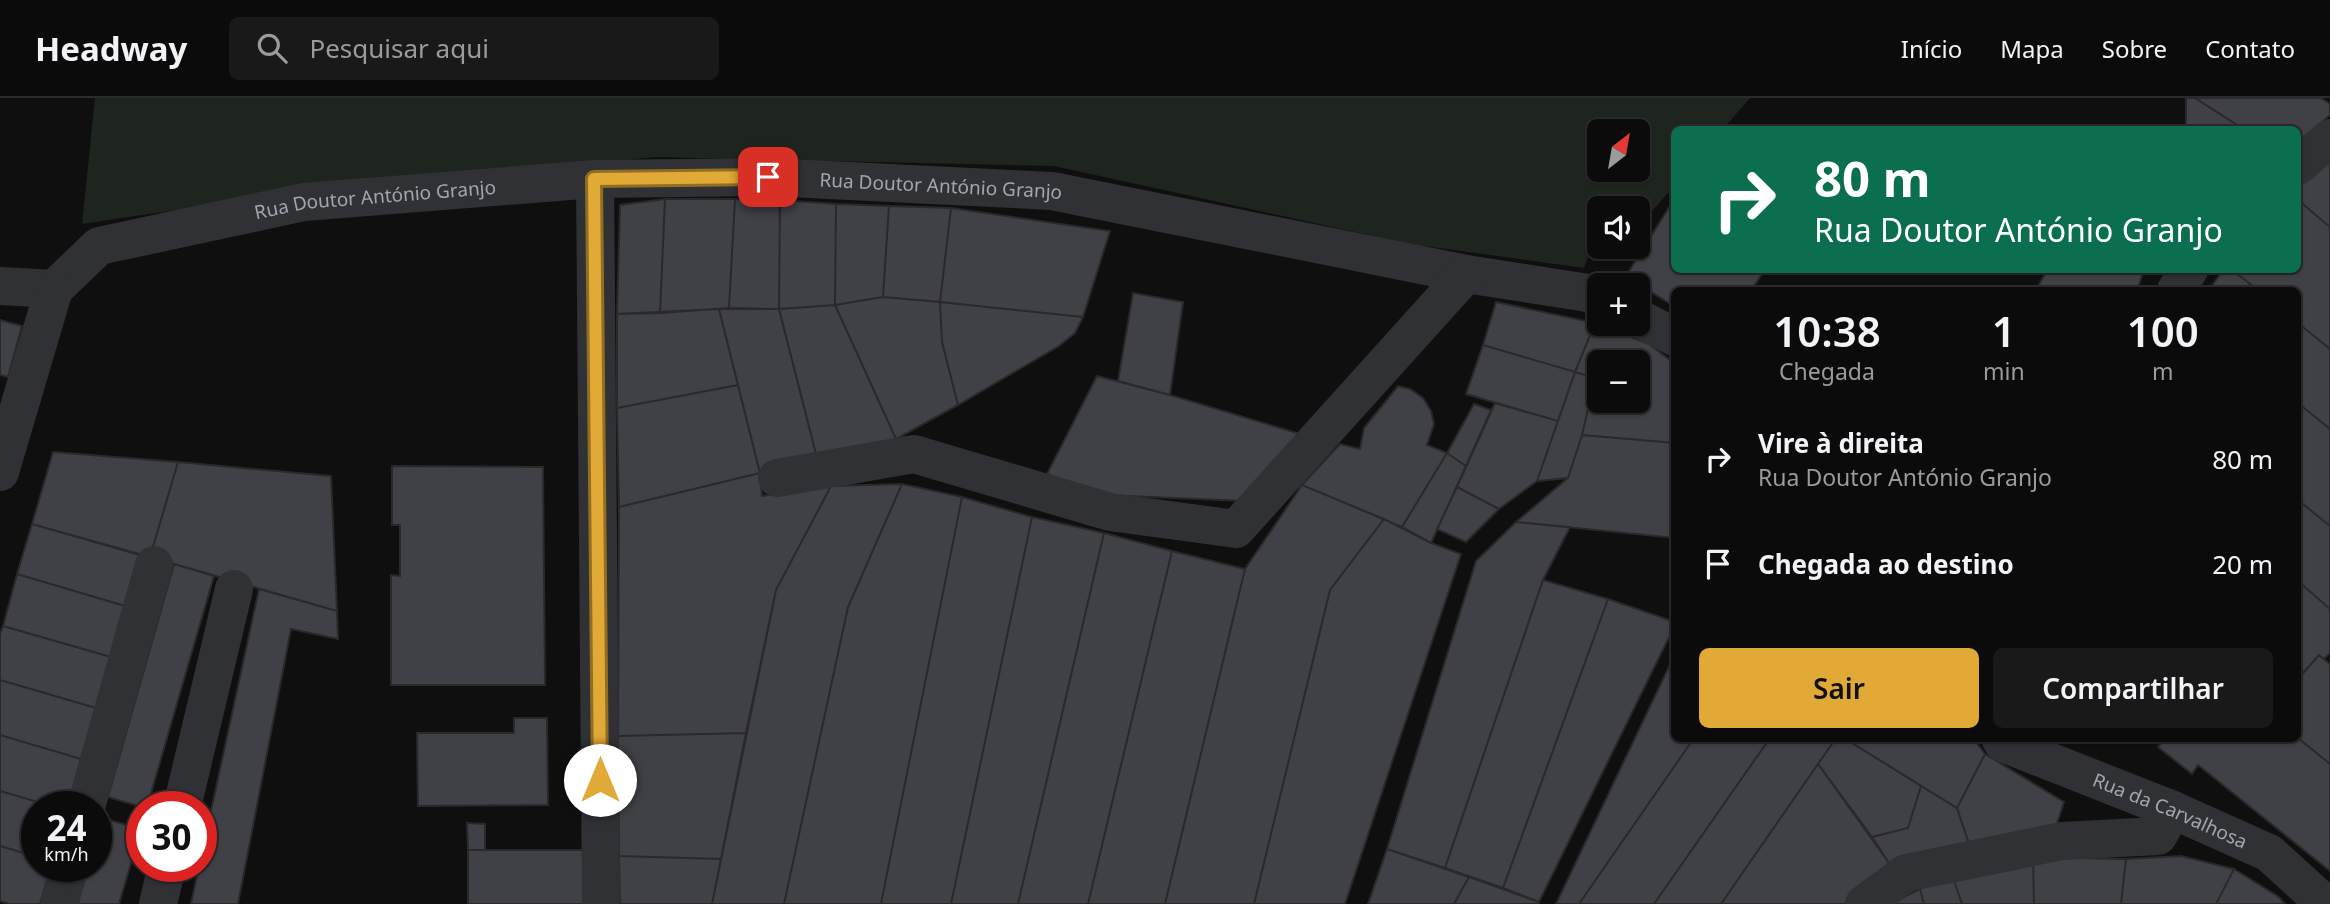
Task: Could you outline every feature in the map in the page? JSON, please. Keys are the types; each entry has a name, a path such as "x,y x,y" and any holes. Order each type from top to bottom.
{"street":[{"path":"2301,163 2330,138"},
{"name":"Rua Doutor António Granjo","path":"54,289 99,246 304,202 594,179 768,177 1052,191 1466,274 1587,293"},
{"path":"594,179 601,904"},
{"path":"777,478 914,454 1110,512 1236,529 1466,274"},
{"path":"0,286 54,289 0,472"},
{"path":"1650,324 1671,335"},
{"path":"90,791 154,565"},
{"path":"186,791 234,589"},
{"name":"Rua da Carvalhosa","path":"2002,742 2173,810 2269,853 2325,904"},
{"path":"1864,904 1906,873 2062,841 2158,835 2173,810"},
{"path":"59,904 65,882"},
{"path":"158,904 163,882"}],"shaded area":[{"path":"95,98 1750,98 1726,126 1671,126 1671,190 1650,213 1650,196 1587,196 1587,259 1584,268 1410,244 1054,166 657,157 363,182 82,224"}],"building":[{"path":"2186,98 2195,98 2239,126 2186,126"},
{"path":"2195,98 2321,98 2330,104 2330,115 2301,140 2301,126 2239,126"},
{"path":"2330,155 2330,227 2301,203 2301,185"},
{"path":"665,199 735,199 729,308 660,313"},
{"path":"665,199 660,313 617,314 620,205"},
{"path":"735,199 780,200 779,309 729,308"},
{"path":"780,200 836,204 835,305 779,309"},
{"path":"2301,203 2330,227 2330,349 2301,325 2301,287 2254,287 2236,273 2301,273"},
{"path":"836,204 889,206 883,297 835,305"},
{"path":"1671,204 1671,273 1763,273 1753,287 1671,287 1671,304 1650,291 1650,273 1628,273 1637,259 1650,259 1650,238"},
{"path":"889,206 951,208 940,302 883,297"},
{"path":"951,208 1110,231 1083,317 940,302"},
{"path":"2045,273 2143,273 2138,287 2038,287"},
{"path":"2221,273 2236,273 2254,287 2211,287"},
{"path":"1133,293 1183,302 1170,395 1118,381"},
{"path":"883,297 940,302 942,342 958,405 896,439 835,305"},
{"path":"940,302 1083,317 1075,333 1059,346 958,405 942,342"},
{"path":"1496,302 1587,321 1587,336 1590,336 1575,372 1483,345"},
{"path":"835,305 896,439 818,462 779,309"},
{"path":"719,309 738,385 617,408 617,314"},
{"path":"719,309 779,309 818,462 760,473"},
{"path":"0,320 22,326 8,377 0,375"},
{"path":"2301,325 2330,349 2330,429 2301,405"},
{"path":"1590,336 1628,336 1649,344 1671,361 1671,443 1582,435 1587,413 1650,413 1650,350 1587,350 1587,376 1575,372"},
{"path":"1483,345 1575,372 1558,421 1466,394"},
{"path":"1575,372 1587,376 1587,413 1568,478 1537,481"},
{"path":"1097,376 1307,436 1246,501 1104,495 1047,474"},
{"path":"738,385 760,473 619,507 617,408"},
{"path":"1398,386 1410,389 1423,398 1431,411 1434,424 1427,445 1447,453 1402,527 1302,485 1340,444 1360,449 1364,428"},
{"path":"1495,403 1558,421 1537,481 1499,509 1457,487"},
{"path":"1474,404 1491,410 1466,466 1447,453"},
{"path":"2301,405 2330,429 2330,526 2301,502"},
{"path":"1582,435 1671,443 1671,538 1516,522 1568,478"},
{"path":"53,452 178,462 150,557 32,524"},
{"path":"1447,453 1466,466 1431,543 1402,527"},
{"path":"178,462 331,476 337,611 150,557"},
{"path":"392,466 543,467 545,685 391,685 391,575 400,576 400,525 392,525"},
{"path":"760,473 762,496 831,486 776,590 746,733 618,736 619,507"},
{"path":"902,484 962,497 881,904 784,904 848,607"},
{"path":"902,484 848,607 784,904 712,904 776,590 831,486"},
{"path":"1302,485 1384,519 1330,590 1254,904 1165,904 1245,569"},
{"path":"1457,487 1499,509 1466,542 1437,529"},
{"path":"962,497 1032,517 951,904 881,904"},
{"path":"2301,502 2330,526 2330,609 2301,584"},
{"path":"1032,517 1104,533 1018,904 951,904"},
{"path":"1384,519 1431,543 1461,554 1345,904 1254,904 1330,590"},
{"path":"1516,522 1570,527 1543,580 1445,868 1387,849 1476,561"},
{"path":"32,524 140,555 125,606 17,574"},
{"path":"1104,533 1172,551 1088,904 1018,904"},
{"path":"1172,551 1245,569 1165,904 1088,904"},
{"path":"174,564 214,576 152,791 126,791 126,802 112,798 112,791 110,791"},
{"path":"17,574 125,606 111,657 3,626"},
{"path":"1543,580 1608,599 1503,888 1445,868"},
{"path":"2301,584 2330,609 2330,653 2324,659 2319,655 2303,673"},
{"path":"259,589 337,611 338,639 291,629 238,904 191,904 196,882 217,882 215,791"},
{"path":"1608,599 1671,621 1671,633 1539,902 1503,888"},
{"path":"3,626 111,657 96,708 0,680 0,634"},
{"path":"2319,655 2330,664 2330,764 2301,740 2301,676"},
{"path":"1671,662 1671,742 1691,742 1579,904 1556,904"},
{"path":"0,680 96,708 81,759 0,735"},
{"path":"514,718 547,718 548,805 418,806 417,733 514,733"},
{"path":"746,733 721,859 619,856 618,736"},
{"path":"0,735 81,759 72,791 21,791 21,797 0,791"},
{"path":"2301,740 2330,764 2330,871 2198,765 2192,774 2158,747 2162,742"},
{"path":"1691,742 1767,742 1654,904 1579,904"},
{"path":"1767,742 1833,742 1721,904 1654,904"},
{"path":"1833,742 1850,742 1921,786 1908,828 1872,837 1818,764"},
{"path":"1850,742 1976,742 1985,754 1957,808"},
{"path":"1985,754 2064,802 2055,830 1970,847 1957,808"},
{"path":"1818,764 1889,863 1851,904 1721,904"},
{"path":"1921,786 1957,808 1970,847 1889,863 1872,837 1908,828"},
{"path":"0,791 21,797 21,852 0,846"},
{"path":"112,821 126,825 126,880 119,904 77,904 83,882 112,882"},
{"path":"467,823 485,824 485,850 468,850"},
{"path":"0,846 21,852 21,882 46,882 40,904 9,904 0,901"},
{"path":"1387,849 1469,877 1454,904 1368,904"},
{"path":"468,850 589,850 589,904 468,904"},
{"path":"619,856 721,859 712,904 620,904"},
{"path":"2181,856 2234,869 2216,904 2121,904 2126,859"},
{"path":"2033,857 2126,859 2121,904 2034,904"},
{"path":"2033,857 2034,904 1962,904 1952,875"},
{"path":"2234,869 2279,897 2285,904 2216,904"},
{"path":"1952,875 1962,904 1924,904 1920,889"},
{"path":"1469,877 1539,902 1454,904"},
{"path":"1920,889 1924,904 1890,904"}],"route":[{"path":"600,780 594,179 768,177"}]}
